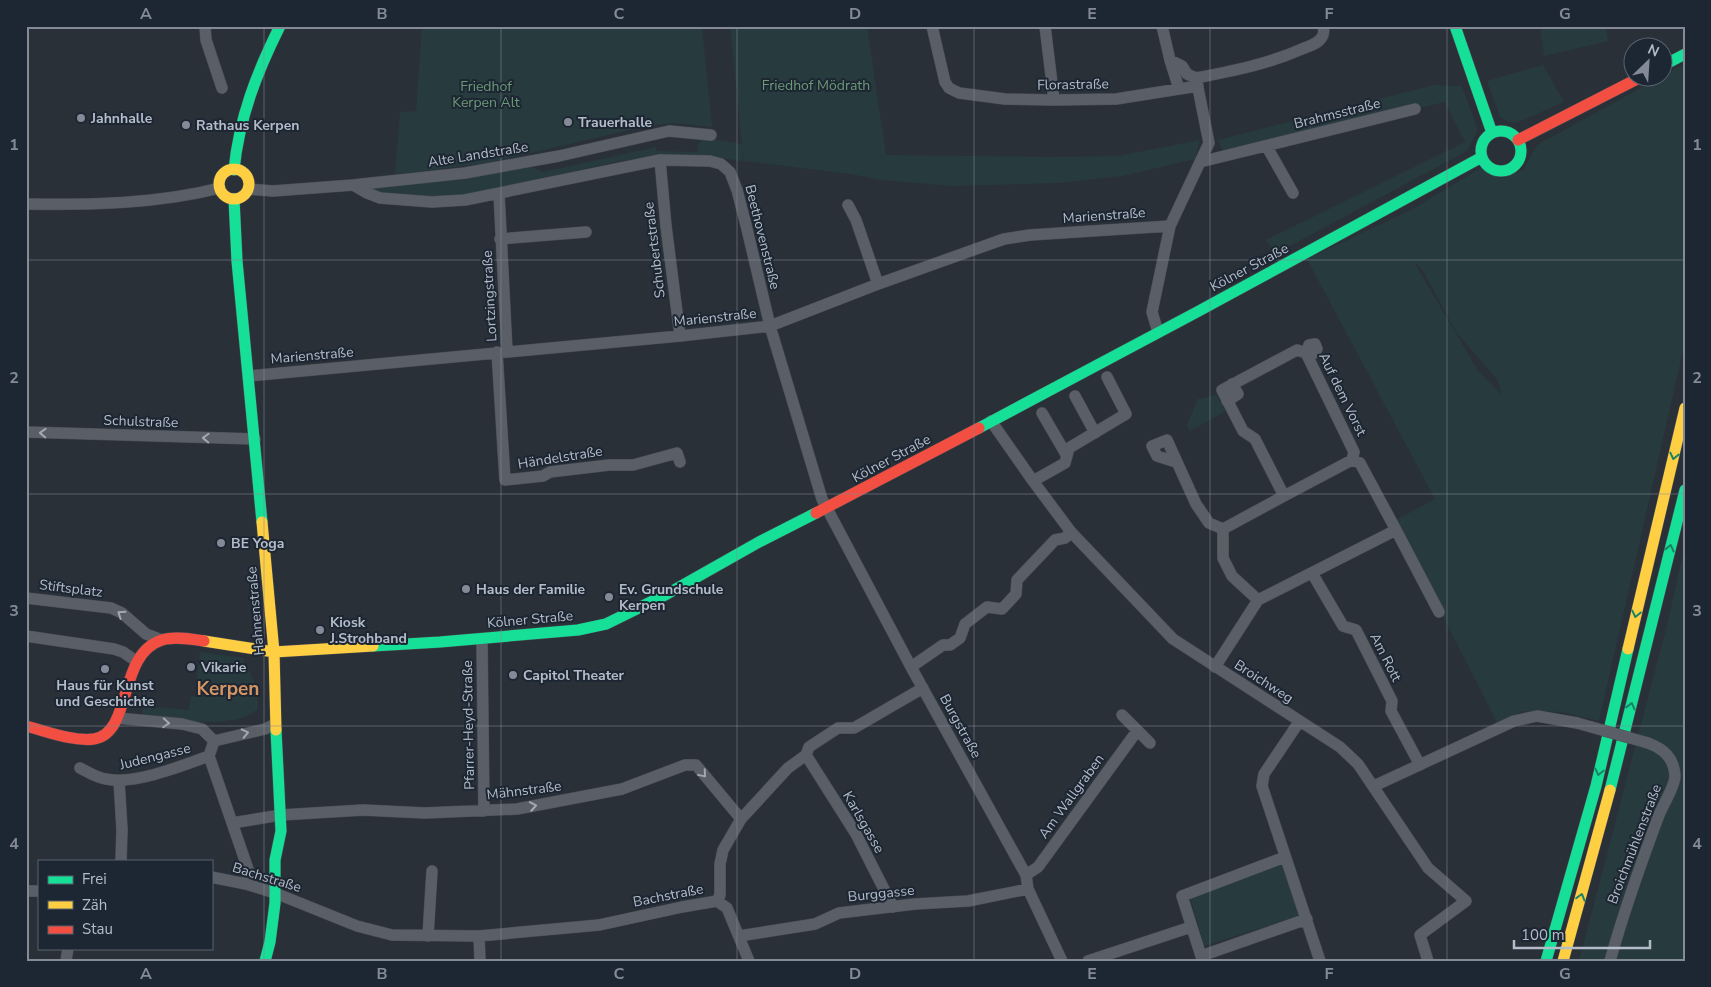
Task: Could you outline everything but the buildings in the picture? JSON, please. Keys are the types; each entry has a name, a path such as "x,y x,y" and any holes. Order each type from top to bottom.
{"main road":[{"path":"234,170 236,146 246,107 262,64 280,26"},
{"path":"1455,26 1492,133"},
{"path":"1518,140 1624,85"},
{"path":"1492,133 1509,133 1518,140 1520,146 1519,160 1510,169 1496,170 1490,168 1482,157 1482,146 1492,133"},
{"name":"Kölner Straße","path":"162,640 199,640 274,652 366,648 578,630 606,624 667,594 759,542 828,508 1395,206 1482,157"},
{"path":"230,170 234,170 242,172 246,176 248,188 243,196 234,199 227,197 219,184 222,175 230,170"},
{"name":"Hahnenstraße","path":"234,199 237,261 274,652 275,724 281,815 270,942 266,961"},
{"path":"1546,961 1596,786 1685,408"},
{"path":"1563,961 1612,784 1685,490"},
{"path":"28,726 81,740 96,739 108,732 112,729 117,718 136,661 147,649 162,640"}],"street":[{"path":"205,26 206,40 222,88"},
{"name":"Florastraße","path":"932,26 945,82 949,88 959,93 1006,99 1054,100 1116,99 1179,89 1197,82 1277,60 1315,44 1322,39 1323,26"},
{"path":"1045,26 1054,100"},
{"path":"1162,26 1179,89"},
{"path":"1158,332 1152,312 1170,226 1209,143 1197,82 1187,74 1182,66 1170,60"},
{"name":"Brahmsstraße","path":"1200,162 1415,110"},
{"name":"Alte Landstraße","path":"248,188 273,191 465,173 502,167 669,131 711,135"},
{"path":"1267,147 1293,193"},
{"name":"Beethovenstraße","path":"353,185 380,198 432,202 465,200 499,194 660,160 710,161 721,164 730,172 737,190 770,326 822,499 828,508"},
{"name":"Schubertstraße","path":"660,160 680,336"},
{"path":"26,204 86,205 156,200 220,188"},
{"name":"Lortzingstraße","path":"499,194 502,352"},
{"path":"848,205 856,220 878,284"},
{"name":"Marienstraße","path":"249,376 770,326 878,284 1004,239 1030,234 1170,226"},
{"name":"Lortzingstraße","path":"500,239 586,232"},
{"name":"Auf dem Vorst","path":"1284,496 1255,439 1243,431 1222,390 1296,350 1306,353 1354,452 1352,460"},
{"name":"Händelstraße","path":"502,352 505,480 543,476 550,472 601,466 633,465 677,452 680,462"},
{"path":"1033,481 1065,463 1069,448 1126,414 1108,378"},
{"path":"1075,396 1095,432"},
{"path":"1042,413 1067,456"},
{"name":"Broichweg","path":"991,421 1071,532 1173,639 1340,747 1358,764 1428,868 1466,901 1420,936 1428,961"},
{"name":"Schulstraße","path":"26,432 255,440"},
{"path":"1222,529 1352,460 1360,463 1439,612"},
{"path":"1176,462 1196,504 1209,523 1222,529"},
{"name":"Burgstraße","path":"828,508 911,667 1026,875 1028,889 1062,961"},
{"path":"1222,529 1223,558 1232,576 1258,600"},
{"path":"1215,667 1258,600 1396,530"},
{"path":"911,667 943,645 950,645 960,638 965,624 987,607 1002,609 1016,594 1018,580 1055,540 1065,538 1071,532"},
{"name":"Am Rott","path":"1312,573 1343,626 1356,630 1392,701 1391,711 1420,765"},
{"name":"Stiftsplatz","path":"26,598 111,608 122,613 146,634 162,640"},
{"path":"26,636 114,649 123,652 136,661"},
{"name":"Pfarrer-Heyd-Straße","path":"482,638 484,811"},
{"name":"Bachstraße","path":"212,877 246,884 275,893 357,926 392,935 480,936 599,925 717,901 720,895 720,864 724,850 741,818 788,768 806,755 809,747 838,728 854,728 923,688"},
{"path":"1122,715 1150,743"},
{"name":"Broichmühlenstraße","path":"1374,786 1514,721 1537,716 1577,723 1648,742 1668,754 1673,764 1675,778 1625,908 1610,961"},
{"path":"117,718 182,724 202,729 214,741"},
{"path":"1299,722 1264,774 1262,786 1320,961"},
{"path":"214,741 265,729 275,724"},
{"path":"26,739 28,726"},
{"name":"Am Wallgraben","path":"1026,875 1038,867 1137,731"},
{"path":"214,741 209,756 249,872 246,884"},
{"name":"Karlsgasse","path":"806,755 856,834 893,907"},
{"name":"Judengasse","path":"80,768 104,779 119,781 178,768 209,756"},
{"name":"Mähnstraße","path":"232,823 281,815 363,810 425,813 517,809 622,789 685,765 696,765 741,818"},
{"path":"119,781 122,829 121,860"},
{"path":"1285,857 1182,896 1201,958 1307,919"},
{"path":"428,936 432,871"},
{"name":"Burggasse","path":"739,936 815,924 838,913 968,901 1028,889"},
{"path":"717,901 727,908 749,961"},
{"path":"1088,961 1191,927"},
{"path":"480,936 480,961"}],"green space":[{"name":"Friedhof Kerpen Alt","path":"422,26 702,26 712,127 674,123 647,126 492,162 395,174 400,112 416,111"},
{"name":"Friedhof Mödrath","path":"730,26 867,26 886,155 1118,156 1200,140 1195,159 1122,176 1059,183 953,186 882,180 850,174 743,161 742,148 742,161 714,157 657,155 610,163 468,196 418,197 372,191 370,188 529,166 543,172 656,147 657,151 697,152 698,144 704,138 742,144"},
{"path":"1540,26 1606,26 1608,41 1544,56"},
{"path":"1685,63 1685,342 1599,721 1562,712 1523,711 1498,724 1394,521 1435,499 1307,259 1411,210 1481,168 1503,178 1523,170 1537,145 1641,88 1674,88 1674,69","holes":["1414,262 1422,269 1456,332 1497,379 1502,395 1478,371"]},
{"path":"1543,65 1564,102 1516,123 1509,122 1500,117 1487,81"},
{"path":"1434,85 1462,86 1477,128 1477,132 1467,151 1275,254 1266,240 1465,142 1445,102 1224,153 1218,140"},
{"path":"1216,395 1226,411 1190,431 1187,425 1198,399"},
{"path":"1685,544 1685,961 1579,961 1668,621"},
{"path":"200,652 244,658 244,665 251,674 255,686 258,709 246,716 218,722 142,715 143,704 149,705 152,709 156,709 156,707 189,710 191,696 200,697 203,694 201,686 196,686"},
{"path":"1281,857 1302,915 1204,946 1188,890"}],"traffic: fast":[{"path":"234,170 240,132 250,96 280,26"},
{"path":"1455,26 1492,133"},
{"path":"1674,60 1685,54"},
{"path":"1501,131 1515,137 1521,151 1515,165 1501,171 1487,165 1481,151 1487,137 1501,131"},
{"path":"979,428 1482,157"},
{"path":"234,199 237,261 262,522"},
{"path":"1610,790 1685,490"},
{"path":"373,646 578,630 606,624 667,594 759,542 816,513"},
{"path":"1546,961 1596,786 1628,649"},
{"path":"265,961 270,942 275,903 275,860 281,831 276,730"}],"traffic: slow":[{"path":"234,169 244,174 249,184 244,194 234,199 224,194 219,184 224,174 234,169"},
{"path":"1628,649 1685,408"},
{"path":"262,522 274,652 276,730"},
{"path":"204,641 274,652 373,646"},
{"path":"1563,961 1610,790"}],"traffic: jam":[{"path":"1518,140 1624,86"},
{"path":"816,513 979,428"},
{"path":"26,726 60,736 86,740 106,734 115,723 138,661 148,648 162,640 172,638 204,641"}],"place":[{"name":"Jahnhalle","path":"81,118"},
{"name":"Trauerhalle","path":"568,122"},
{"name":"Rathaus Kerpen","path":"186,125"},
{"name":"BE Yoga","path":"221,543"},
{"name":"Haus der Familie","path":"466,589"},
{"name":"Ev. Grundschule Kerpen","path":"609,597"},
{"name":"Kiosk J.Strohband","path":"320,630"},
{"name":"Vikarie","path":"191,667"},
{"name":"Haus für Kunst und Geschichte","path":"105,669"},
{"name":"Capitol Theater","path":"513,675"}],"district":[{"name":"Kerpen","path":"228,688"}]}
